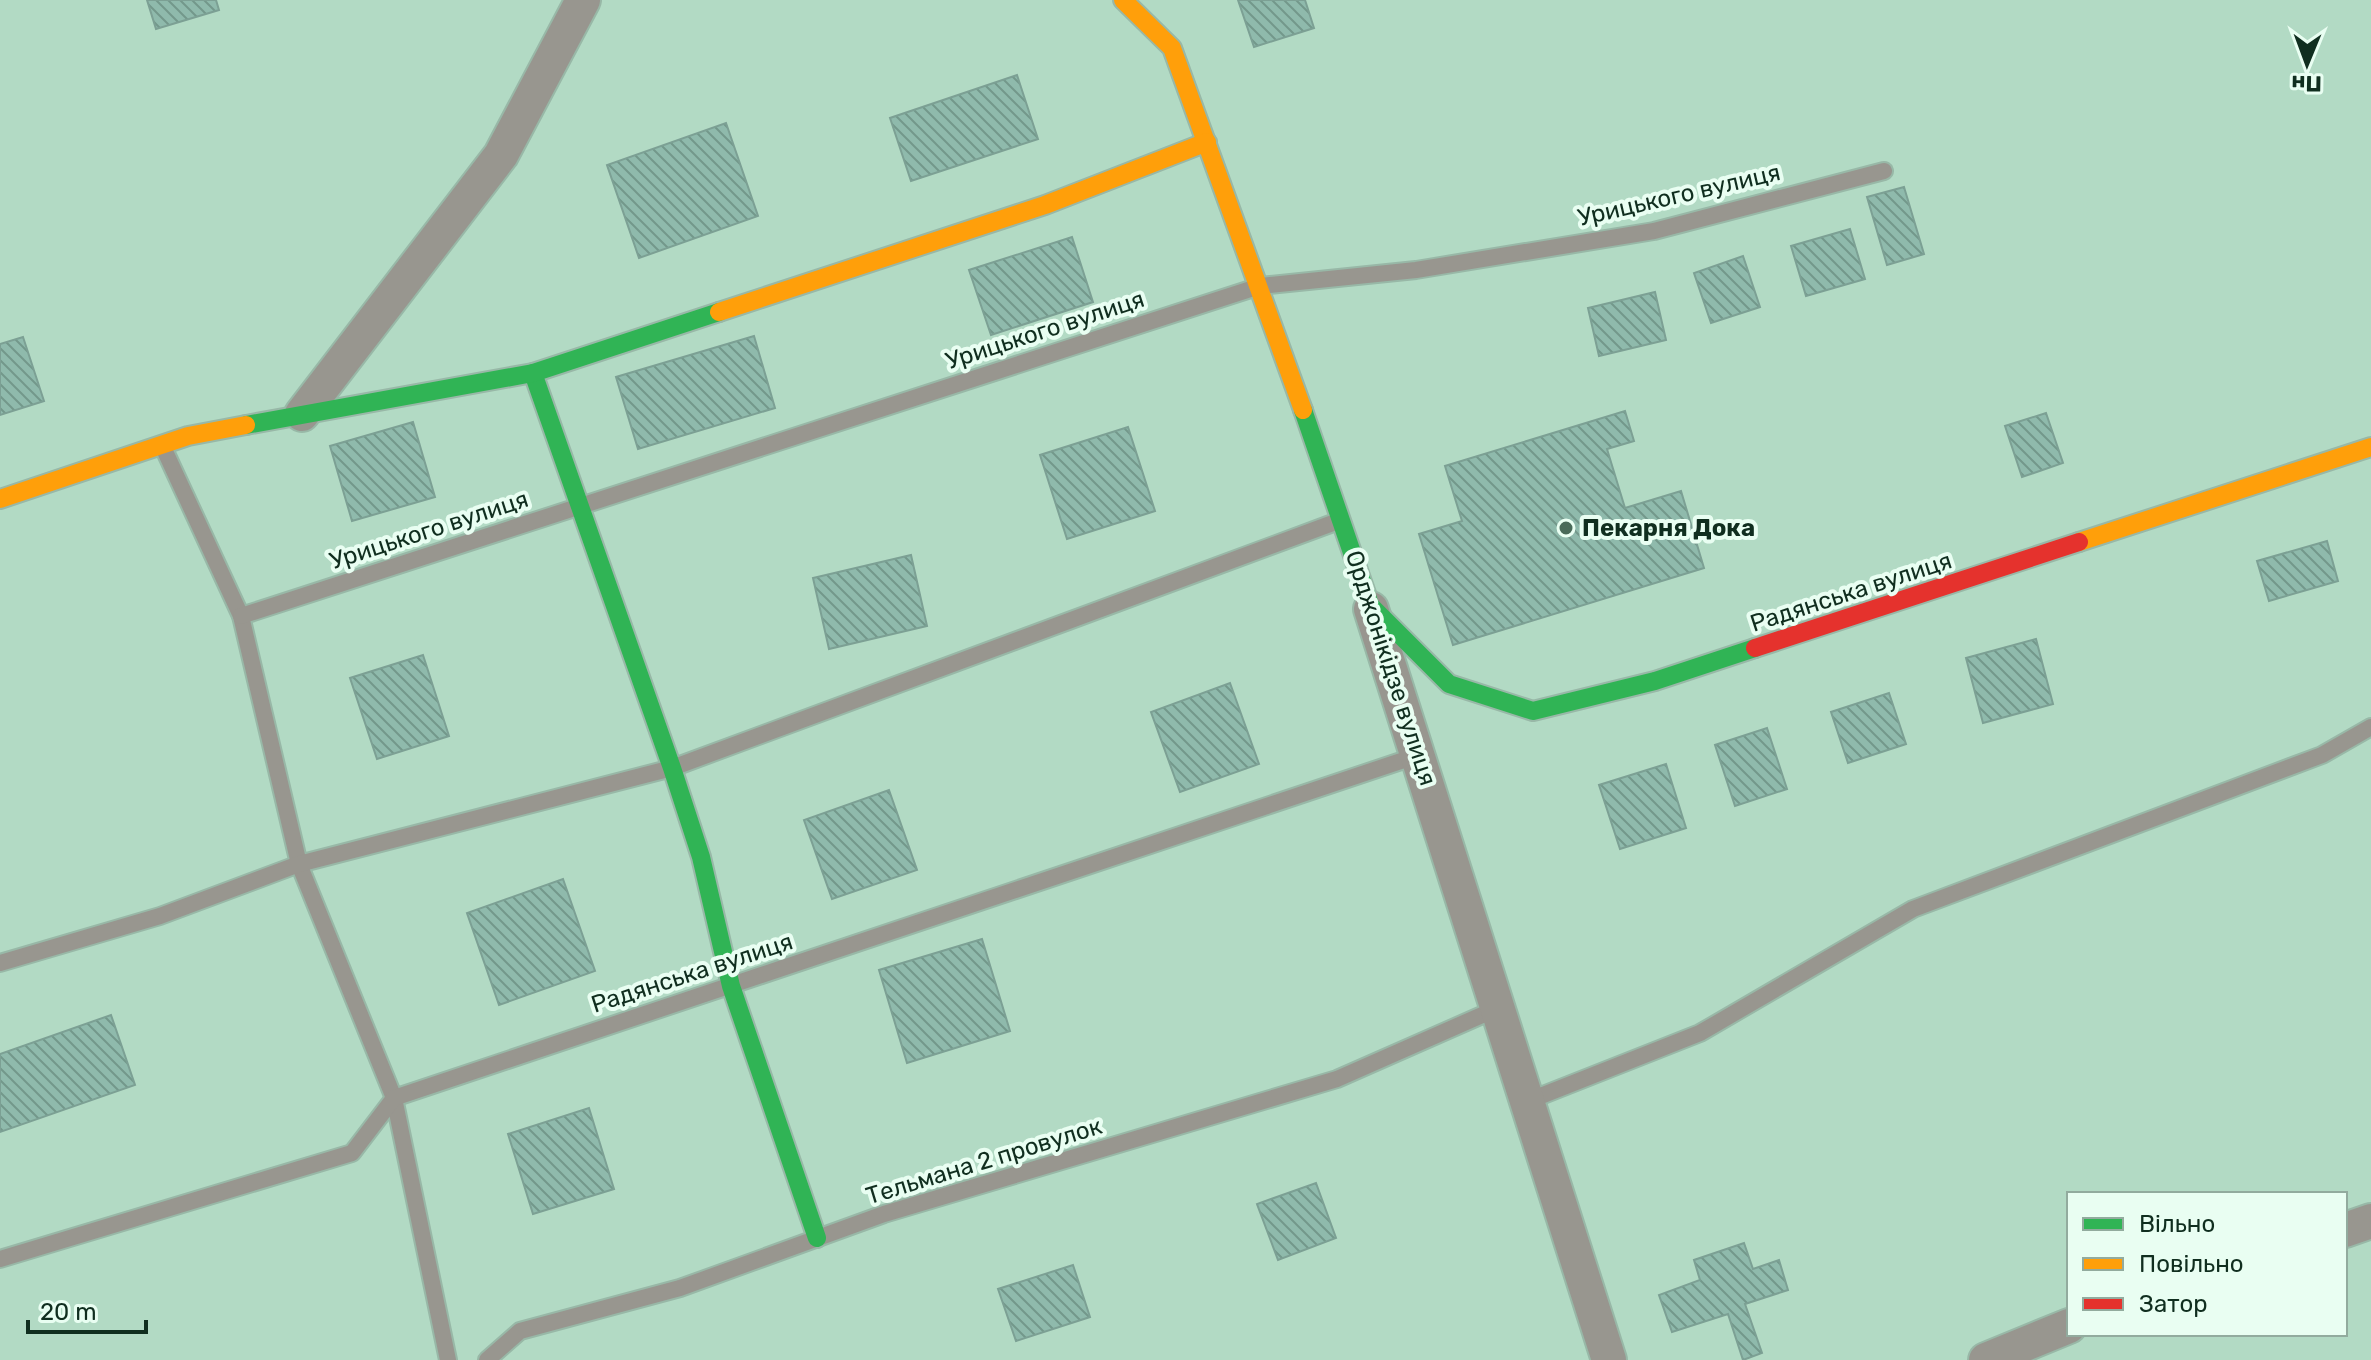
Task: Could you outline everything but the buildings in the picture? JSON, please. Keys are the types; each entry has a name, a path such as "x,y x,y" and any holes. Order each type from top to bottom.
{"street":[{"path":"302,414 501,155 583,0"},
{"name":"Орджонікідзе вулиця","path":"1123,0 1172,48 1260,286 1343,520 1609,1360"},
{"path":"0,499 188,436 533,373 1045,205 1207,142"},
{"path":"533,373 672,768 701,857 731,986 769,1089 817,1238"},
{"name":"Радянська вулиця","path":"1370,605 1449,684 1533,711 1655,681 2371,447"},
{"path":"2347,1229 2371,1221"},
{"path":"1986,1360 2067,1327"}],"lane":[{"name":"Урицького вулиця","path":"241,616 1260,286 1416,270 1654,231 1884,171"},
{"path":"162,445 241,616 299,864 394,1098 448,1360"},
{"path":"0,963 160,916 299,864 672,768 1343,520"},
{"path":"1528,1101 1700,1033 1913,909 2322,755 2371,727"},
{"name":"Радянська вулиця","path":"394,1098 1419,755"},
{"name":"Тельмана 2 провулок","path":"487,1360 520,1331 680,1288 884,1214 1337,1079 1498,1008"},
{"path":"0,1259 352,1153 394,1098"}],"traffic: fast":[{"path":"246,425 533,373 719,312"},
{"path":"533,373 672,768 701,857 731,986 817,1238"},
{"path":"1303,410 1370,605 1449,684 1533,711 1655,681 1755,648"}],"traffic: slow":[{"path":"1123,0 1172,48 1303,410"},
{"path":"719,312 1045,205 1207,142"},
{"path":"0,499 188,436 246,425"},
{"path":"2079,542 2371,447"}],"traffic: jam":[{"path":"1755,648 2079,542"}],"place":[{"name":"Пекарня Дока","path":"1566,528"}]}
